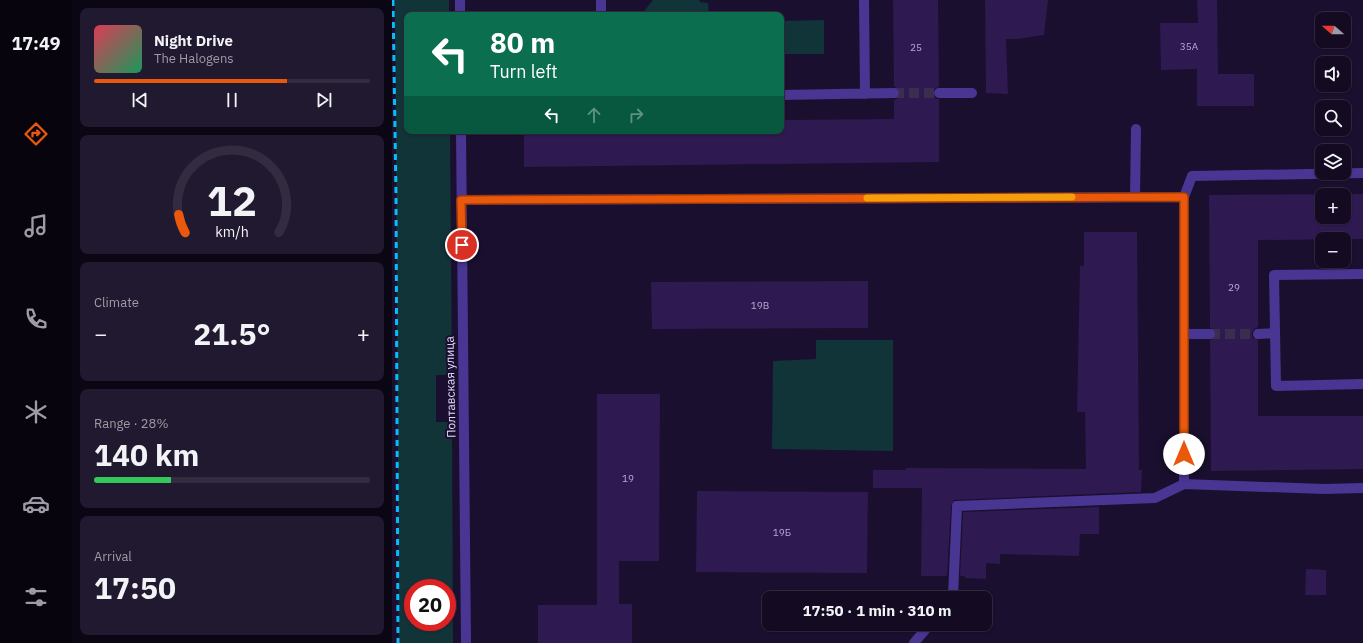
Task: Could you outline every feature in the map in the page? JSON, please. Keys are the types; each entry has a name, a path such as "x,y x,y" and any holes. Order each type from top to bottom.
{"street":[{"path":"460,0 460,12"},
{"path":"600,0 601,12"},
{"path":"864,0 865,94"},
{"path":"784,95 894,93"},
{"path":"939,93 972,93"},
{"path":"1135,197 1136,129"},
{"name":"Полтавская улица","path":"461,134 466,643"},
{"path":"1184,484 1184,197 1192,176 1363,173"},
{"path":"461,200 1184,197"},
{"path":"1363,274 1274,275 1276,386 1363,384"},
{"path":"1258,334 1275,333"},
{"path":"1184,334 1210,334"},
{"path":"953,591 957,506 1155,498 1184,484 1363,488"},
{"path":"914,643 924,631"}],"green space":[{"path":"395,0 449,0 449,12 404,12 404,134 450,134 452,375 436,375 436,422 452,422 453,579 404,579 404,631 453,631 453,643 399,643"},
{"path":"653,0 699,0 700,2 708,3 709,12 643,12"},
{"path":"824,20 824,54 784,54 784,21"},
{"path":"816,340 893,340 893,451 772,449 773,361 816,359"}],"building":[{"path":"893,0 938,0 939,87 934,89 933,93 935,98 939,99 939,162 524,167 524,134 784,134 784,120 894,119 894,100 898,98 900,93 899,89 894,86"},
{"path":"985,0 1048,0 1044,35 1006,39 1008,94 986,93"},
{"path":"1197,0 1217,0 1218,74 1254,74 1254,106 1197,106 1197,69 1161,70 1160,23 1198,23"},
{"path":"1315,194 1315,224 1351,224 1351,194 1363,194 1363,239 1351,239 1351,232 1315,232 1315,239 1258,240 1258,327 1254,329 1252,334 1253,338 1258,340 1258,416 1363,416 1363,469 1211,471 1210,340 1215,338 1216,334 1214,329 1210,328 1209,195"},
{"path":"1084,232 1137,232 1139,470 1142,470 1141,492 954,500 951,506 947,576 921,576 922,488 873,488 873,470 906,470 906,468 1086,469 1085,412 1077,412 1080,266 1084,266"},
{"path":"868,281 868,328 652,329 651,282"},
{"path":"597,394 660,394 659,561 619,561 619,604 632,604 632,643 538,643 538,605 597,605"},
{"path":"697,491 868,492 867,573 696,572"},
{"path":"1099,507 1099,534 1080,534 1079,556 1000,554 1000,564 986,563 986,579 965,578 965,576 960,576 963,512"},
{"path":"1306,569 1326,570 1326,595 1305,595"}],"tunnel":[{"path":"894,93 939,93"},
{"path":"1210,334 1258,334"}],"railway":[{"path":"393,0 396,196 398,643"}],"slow traffic":[{"path":"867,198 1072,197"}],"route":[{"path":"462,245 461,200 1184,197 1184,454"}]}
